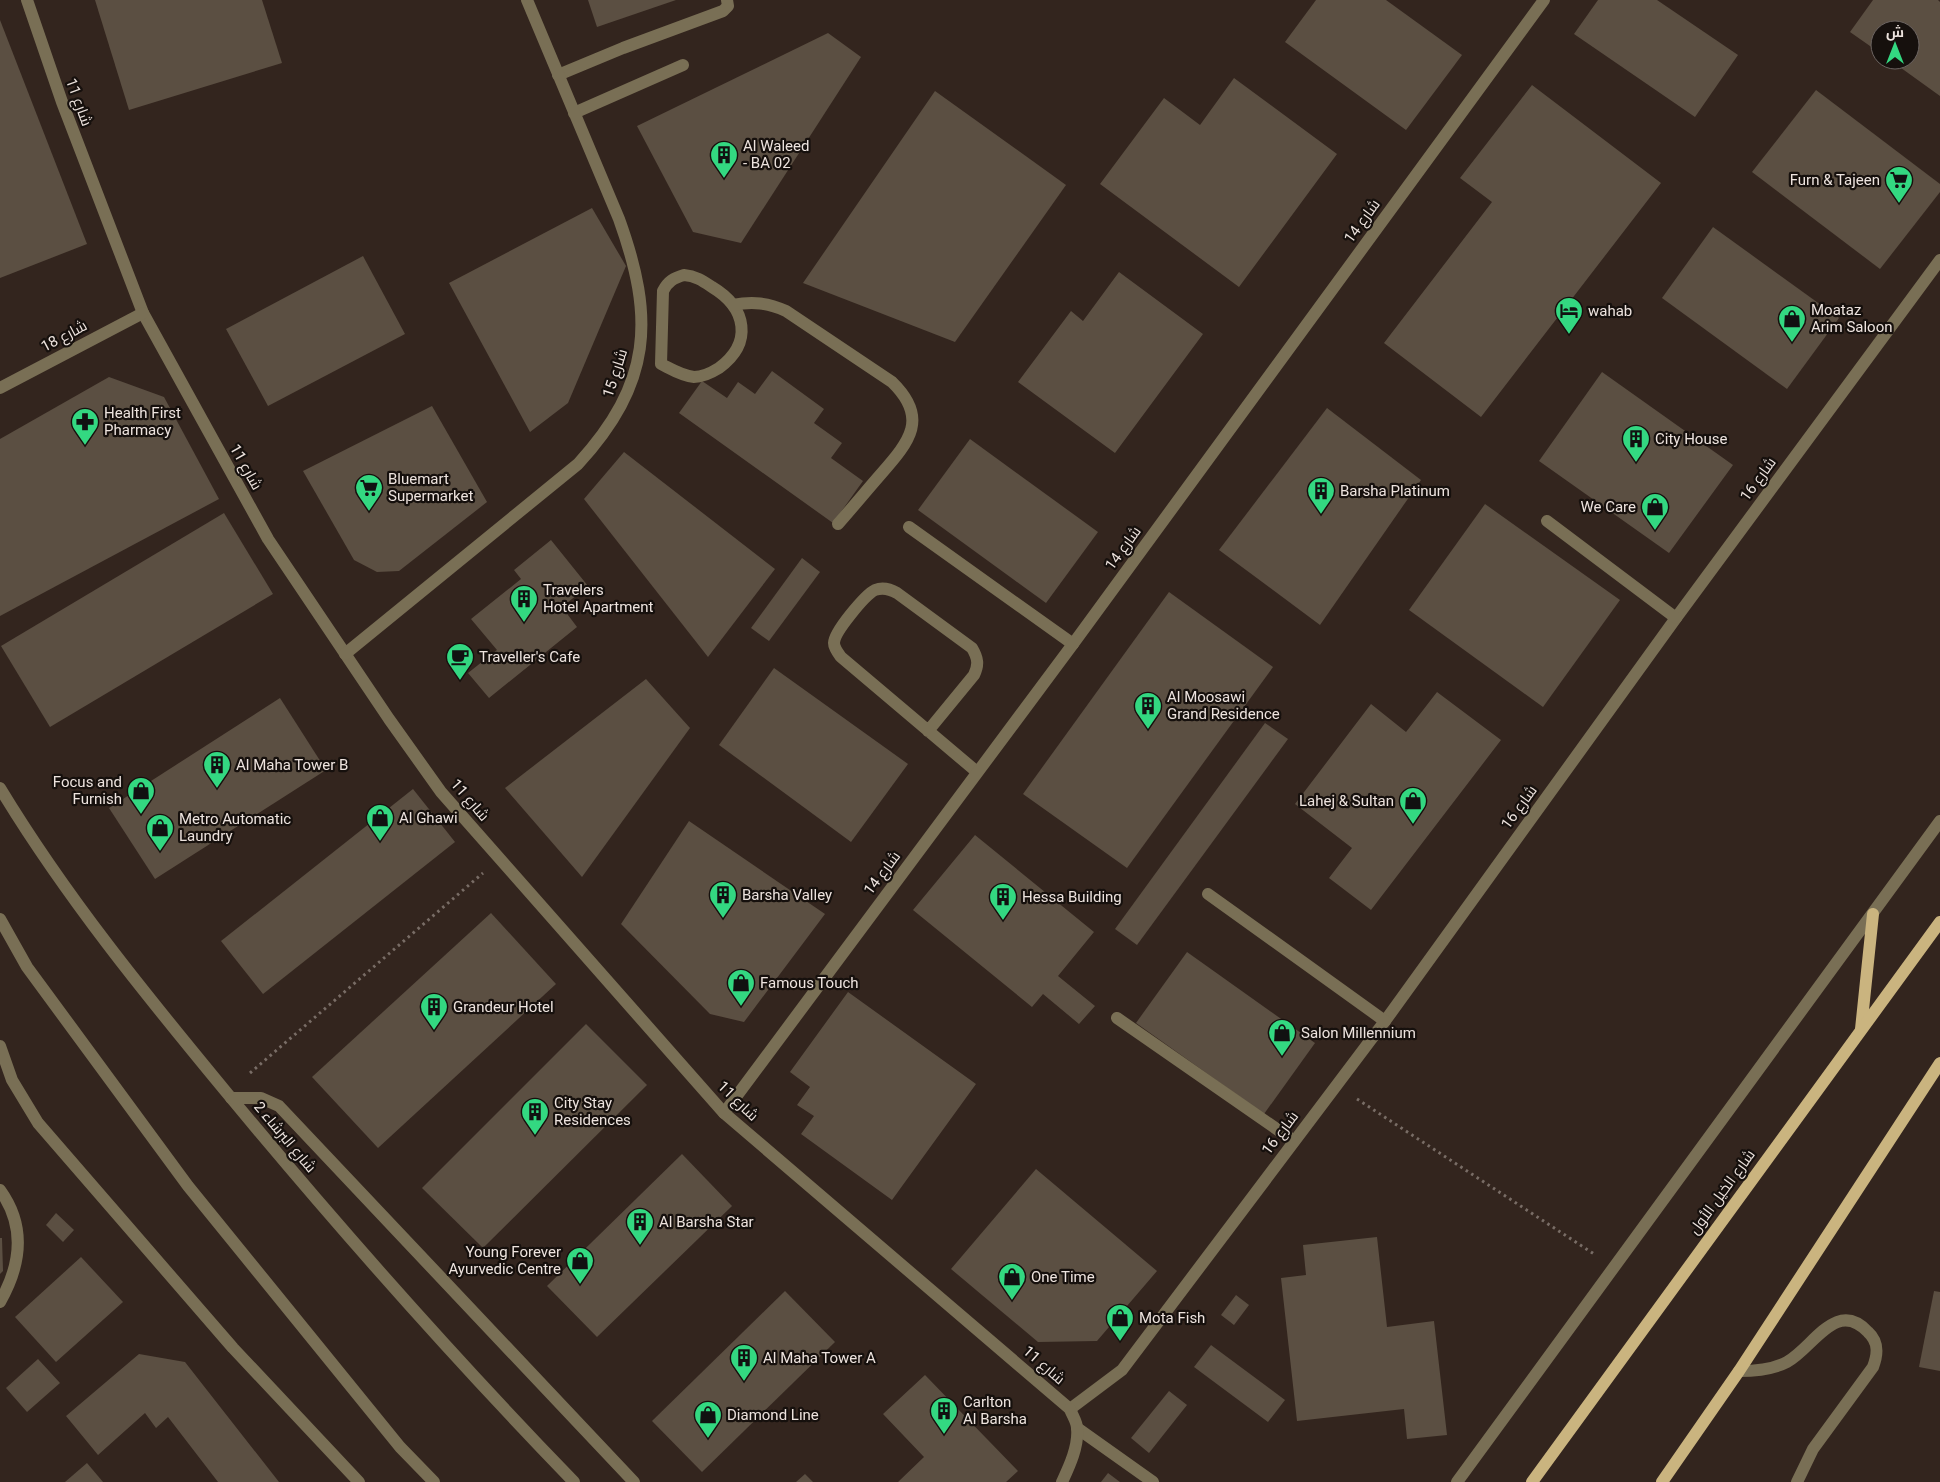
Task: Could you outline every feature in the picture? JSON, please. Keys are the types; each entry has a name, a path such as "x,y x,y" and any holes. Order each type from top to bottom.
{"main road":[{"path":"1861,1030 1873,914"},
{"name":"شارع الخيل الأول","path":"1532,1482 1940,922"},
{"path":"1662,1482 1739,1371 1940,1063"}],"street":[{"name":"شارع 11","path":"28,0 62,102 143,313 268,539 345,654 442,792 724,1113 1070,1409"},
{"name":"شارع 15","path":"345,654 578,464 600,440 618,414 631,385 640,355 642,323 640,292 632,255 619,219 527,0"},
{"path":"558,75 623,48 723,11 728,6 727,0"},
{"name":"شارع 14","path":"724,1113 1073,644 1544,0"},
{"path":"574,113 683,65"},
{"name":"شارع 16","path":"1070,1409 1122,1370 1385,1021 1676,618 1940,260"},
{"path":"640,355 686,375 695,377 705,376 730,360 737,350 741,338 740,319 733,305 724,294 694,276 684,275 674,278 667,284 663,291 661,364"},
{"path":"733,305 746,302 760,303 774,306 786,312 892,382 905,394 912,411 912,429 905,446 838,524"},
{"name":"شارع 18","path":"0,388 143,313"},
{"path":"1546,521 1676,618"},
{"path":"909,527 1073,644"},
{"path":"928,731 974,675 978,668 976,654 972,648 897,593 890,589 882,588 874,591 840,629 834,643 836,650 840,657 928,731 977,772"},
{"name":"شارع البرشاء 2","path":"0,788 55,872 161,1014 309,1191 402,1298 498,1404 574,1482"},
{"path":"1457,1482 1940,821"},
{"path":"1208,894 1385,1021"},
{"path":"0,919 28,967 188,1186 400,1447 434,1482"},
{"path":"1116,1018 1294,1142"},
{"path":"0,1046 12,1080 38,1123 233,1348 359,1482"},
{"path":"229,1095 261,1098 279,1106 634,1482"},
{"path":"0,1190 14,1219 18,1240 17,1262 11,1282 0,1302"},
{"path":"1739,1371 1772,1368 1787,1362 1812,1343 1822,1330 1831,1324 1853,1321 1863,1326 1871,1334 1876,1345 1877,1356 1873,1367 1813,1449 1797,1482"},
{"path":"1062,1482 1073,1456 1077,1428 1070,1409"},
{"path":"1077,1428 1146,1480"}],"path":[{"path":"229,1095 500,859"},
{"path":"1336,1085 1614,1266"}],"building":[{"path":"95,0 262,0 282,63 129,110"},
{"path":"588,0 676,0 597,27"},
{"path":"1316,0 1386,0 1462,55 1406,130 1285,42"},
{"path":"1598,0 1657,0 1738,55 1695,117 1574,34"},
{"path":"1873,0 1938,0 1940,2 1940,96 1904,70 1920,70 1920,20 1870,20 1870,46 1850,32"},
{"path":"0,20 87,244 0,278"},
{"name":"Al Waleed - BA 02","path":"828,33 861,57 741,243 693,232 637,126"},
{"path":"1234,78 1337,154 1239,287 1100,184 1164,98 1200,125"},
{"path":"1532,85 1661,183 1481,417 1384,343 1492,202 1460,178"},
{"path":"1816,90 1940,184 1940,192 1880,269 1752,172"},
{"path":"935,91 1066,185 955,342 803,283"},
{"path":"592,208 626,266 568,403 530,432 449,283"},
{"path":"1713,227 1839,318 1787,389 1662,298"},
{"path":"363,256 405,334 268,406 226,329"},
{"path":"1119,272 1203,334 1115,453 1018,382 1071,311 1083,321"},
{"path":"772,371 824,409 814,423 842,443 831,458 863,481 833,523 679,413 702,381 727,398 738,382 755,394"},
{"name":"City House","path":"1602,372 1733,465 1669,553 1539,461"},
{"path":"109,377 164,397 219,499 0,616 0,439"},
{"path":"432,406 487,502 399,571 377,572 354,560 303,471"},
{"name":"Barsha Platinum","path":"1327,408 1421,480 1320,625 1219,550"},
{"path":"970,439 1098,532 1046,603 918,510"},
{"path":"624,452 775,569 708,657 584,499"},
{"path":"1485,504 1620,600 1543,707 1409,610"},
{"path":"224,513 273,594 50,727 1,646"},
{"name":"Travelers Hotel Apartment","path":"551,540 588,586 562,607 577,627 489,698 468,673 497,650 471,619 521,579 514,570"},
{"path":"802,558 820,572 769,641 751,628"},
{"name":"Al Moosawi Grand Residence","path":"1169,592 1273,667 1127,868 1023,794"},
{"path":"774,668 908,764 851,842 719,745"},
{"path":"646,679 690,728 582,877 505,788"},
{"path":"1437,692 1501,740 1371,910 1329,878 1352,848 1295,804 1371,704 1406,732"},
{"name":"Al Maha Tower B","path":"280,698 326,770 155,879 109,808"},
{"path":"1265,723 1288,739 1137,945 1115,929"},
{"path":"413,789 455,842 263,994 221,941"},
{"name":"Barsha Valley","path":"689,821 825,914 744,1022 710,1014 621,924"},
{"name":"Hessa Building","path":"975,835 1094,932 1058,976 1095,1006 1079,1024 1043,994 1032,1007 913,910"},
{"name":"Grandeur Hotel","path":"491,913 556,984 378,1148 312,1077"},
{"path":"1187,952 1315,1043 1264,1114 1136,1023"},
{"path":"848,992 976,1084 892,1200 801,1134 814,1116 797,1105 810,1087 790,1072"},
{"name":"City Stay Residences","path":"586,1024 647,1085 483,1248 422,1188"},
{"name":"Al Barsha Star","path":"682,1154 732,1206 597,1337 547,1286"},
{"path":"1036,1169 1157,1271 1097,1341 1038,1342 951,1269"},
{"path":"56,1213 74,1230 63,1242 46,1225"},
{"path":"1377,1237 1387,1327 1434,1321 1447,1435 1407,1439 1404,1409 1297,1421 1281,1278 1306,1275 1303,1245"},
{"path":"0,1238 2,1238 3,1271 0,1274"},
{"path":"81,1257 123,1302 56,1362 15,1317"},
{"name":"Al Maha Tower A","path":"785,1291 835,1342 702,1472 652,1421"},
{"path":"1934,1291 1940,1292 1940,1371 1919,1367"},
{"path":"1236,1295 1249,1305 1234,1325 1221,1315"},
{"path":"1211,1345 1285,1400 1268,1422 1194,1367"},
{"path":"139,1354 185,1362 279,1482 218,1482 168,1417 156,1428 145,1413 98,1455 66,1416"},
{"path":"38,1359 60,1383 27,1412 6,1388"},
{"name":"Carlton Al Barsha","path":"925,1375 1018,1471 1006,1482 898,1482 924,1457 883,1414"},
{"path":"1169,1391 1187,1405 1149,1453 1131,1438"},
{"path":"87,1463 103,1482 65,1482"},
{"path":"1108,1473 1120,1482 1101,1482"},
{"path":"805,1474 813,1482 796,1482"}],"place":[{"name":"Al Waleed - BA 02","path":"724,179"},
{"name":"Furn & Tajeen","path":"1899,204"},
{"name":"wahab","path":"1569,335"},
{"name":"Moataz Arim Saloon","path":"1792,343"},
{"name":"Health First Pharmacy","path":"85,446"},
{"name":"City House","path":"1636,463"},
{"name":"Bluemart Supermarket","path":"369,512"},
{"name":"Barsha Platinum","path":"1321,515"},
{"name":"We Care","path":"1655,531"},
{"name":"Travelers Hotel Apartment","path":"524,623"},
{"name":"Traveller's Cafe","path":"460,681"},
{"name":"Al Moosawi Grand Residence","path":"1148,730"},
{"name":"Al Maha Tower B","path":"217,789"},
{"name":"Focus and Furnish","path":"141,815"},
{"name":"Lahej & Sultan","path":"1413,825"},
{"name":"Al Ghawi","path":"380,842"},
{"name":"Metro Automatic Laundry","path":"160,852"},
{"name":"Barsha Valley","path":"723,919"},
{"name":"Hessa Building","path":"1003,921"},
{"name":"Famous Touch","path":"741,1007"},
{"name":"Grandeur Hotel","path":"434,1031"},
{"name":"Salon Millennium","path":"1282,1057"},
{"name":"City Stay Residences","path":"535,1136"},
{"name":"Al Barsha Star","path":"640,1246"},
{"name":"Young Forever Ayurvedic Centre","path":"580,1285"},
{"name":"One Time","path":"1012,1301"},
{"name":"Mota Fish","path":"1120,1342"},
{"name":"Al Maha Tower A","path":"744,1382"},
{"name":"Carlton Al Barsha","path":"944,1435"},
{"name":"Diamond Line","path":"708,1439"}]}
